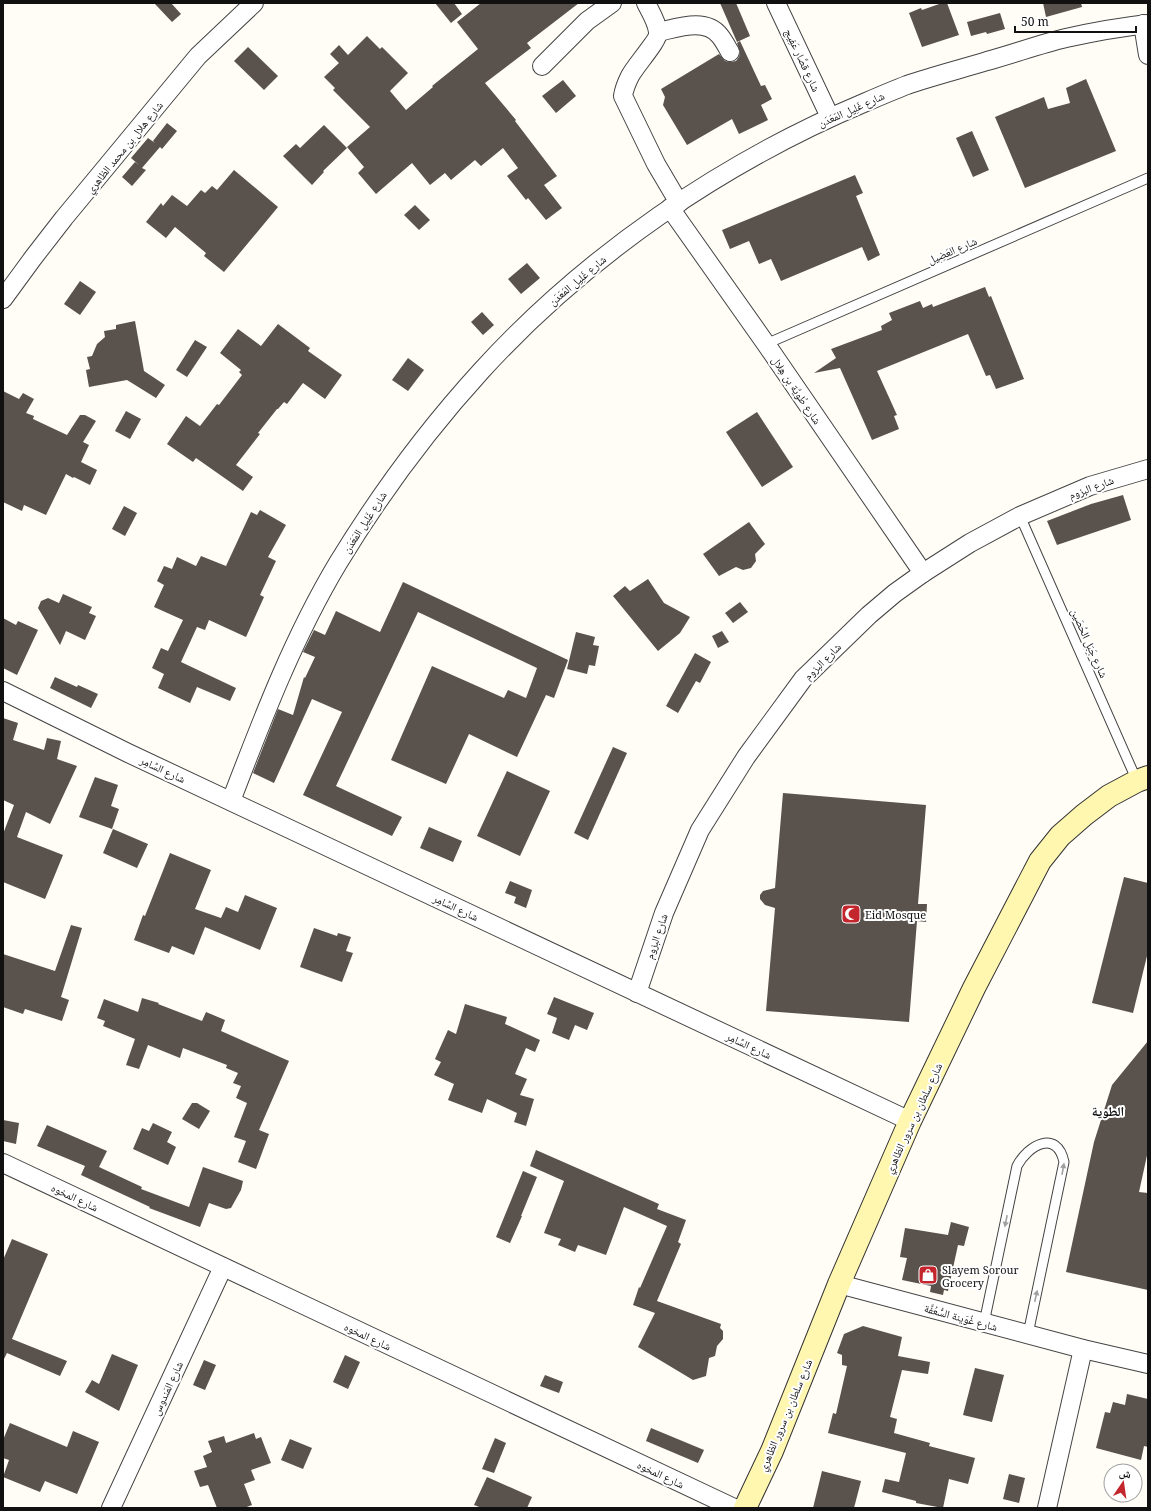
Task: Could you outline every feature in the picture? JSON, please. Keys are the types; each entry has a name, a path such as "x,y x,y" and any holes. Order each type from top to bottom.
{"street":[{"name":"شارع هلال بن محمد الظاهري","path":"3,299 55,230 198,56 254,3"},
{"path":"542,66 587,21 612,3"},
{"path":"646,3 658,32 694,25 710,28 720,35 730,52"},
{"name":"شارع قصَّار عَفِيج","path":"776,3 830,117"},
{"path":"1146,24 1148,55"},
{"name":"شارع غَلِيل المَعَدَن","path":"232,802 264,713 298,638 336,566 385,491 430,431 483,368 542,311 604,257 674,205 723,174 777,143 830,117 908,85 1065,38 1146,24"},
{"name":"شارع طُويَّة بن هِلال","path":"658,32 656,40 630,75 624,89 623,96 674,205 766,344 923,573"},
{"name":"شارع البزوم","path":"637,993 664,913 700,830 746,757 803,679 869,615 923,573 970,542 1020,516 1090,486 1148,469"},
{"name":"شارع السَّامِر","path":"3,692 232,802 910,1121"},
{"name":"شارع سلطان بن سرور الظاهري","path":"745,1508 772,1451 839,1284 910,1121 974,988 1040,861 1060,836 1084,815 1109,796 1143,779"},
{"name":"شارع المخوه","path":"3,1163 734,1508"},
{"name":"شارع المَندوس","path":"111,1508 223,1267"},
{"name":"شارع غُوَينة السُّعُفَّة","path":"839,1284 1083,1349 1148,1364"},
{"path":"1047,1508 1083,1349"}],"lane":[{"name":"شارع العَضِيل","path":"766,344 1148,178"},
{"name":"شارع جَبَل الحُصَين","path":"1020,516 1143,779"},
{"path":"984,1323 1017,1166 1025,1154 1037,1145 1044,1143 1052,1145 1058,1149 1064,1162 1028,1334"}],"building":[{"path":"154,3 171,3 181,14 172,22"},
{"path":"435,3 454,3 462,14 451,23"},
{"path":"481,3 579,3 527,43 531,48 485,83 516,120 515,121 557,176 544,185 562,208 546,220 528,198 526,200 507,176 518,168 503,148 481,166 475,160 451,180 445,173 430,185 412,163 376,194 358,173 364,167 347,147 370,127 333,90 335,88 324,77 339,63 330,54 339,45 348,55 367,36 380,49 382,47 408,73 390,91 406,110 433,87 432,86 478,49 457,22"},
{"path":"720,3 736,3 750,36 737,42"},
{"path":"942,3 947,3 959,35 922,47 909,13 921,8 922,10"},
{"path":"1043,3 1081,3 1082,7 1046,17"},
{"path":"1000,13 1005,29 987,34 986,32 971,36 967,22"},
{"path":"740,41 761,86 765,85 772,99 761,105 768,120 739,134 732,119 687,145 663,105 665,97 661,89 719,54 725,61 736,61 740,52 737,43"},
{"path":"248,47 278,76 264,90 234,61"},
{"path":"1086,79 1116,151 1025,188 995,117 1044,97 1048,109 1070,103 1066,88"},
{"path":"563,80 576,96 556,113 542,96"},
{"path":"167,123 177,131 162,149 160,147 142,168 146,170 132,186 122,177 135,162 139,165 131,158 148,138 155,143 153,141"},
{"path":"324,125 347,148 323,171 324,172 312,185 283,156 296,144 300,148"},
{"path":"972,131 989,170 973,177 956,138"},
{"path":"234,170 278,207 224,272 204,256 206,253 175,227 166,238 146,222 161,203 163,206 172,195 187,206 201,190 205,193 212,186 217,190"},
{"path":"855,175 863,193 856,196 880,255 868,261 862,247 781,281 771,259 759,264 749,241 730,249 722,230"},
{"path":"415,205 430,220 419,230 404,215"},
{"path":"527,263 540,278 521,294 508,279"},
{"path":"80,281 96,292 80,315 64,304"},
{"path":"985,287 989,297 991,296 1024,379 996,389 990,375 986,376 968,334 877,371 897,415 894,416 899,429 872,440 840,368 814,373 836,358 831,349 882,330 881,326 892,320 889,313 920,301 923,308 932,304 933,307"},
{"path":"482,312 494,325 483,335 471,322"},
{"path":"135,321 144,371 165,385 156,398 127,380 89,387 86,370 90,369 87,357 92,356 97,344 105,337 104,331 116,329 116,325"},
{"path":"278,324 310,348 308,351 342,375 325,399 303,383 287,404 284,402 277,409 236,465 253,477 243,491 196,458 193,462 167,444 186,416 200,426 217,404 219,405 242,375 239,372 241,370 220,353 238,329 261,346"},
{"path":"195,340 207,347 187,377 176,370"},
{"path":"408,358 424,370 408,391 392,380"},
{"path":"3,391 19,399 23,393 34,399 26,413 34,416 33,419 67,435 80,415 85,415 96,421 83,442 89,445 81,462 97,470 90,485 66,474 46,515 24,505 22,511 3,502"},
{"path":"126,411 141,419 130,439 115,431"},
{"path":"757,412 793,467 762,487 726,432"},
{"path":"1123,495 1131,520 1057,545 1047,521 1091,504"},
{"path":"124,506 137,513 125,536 112,529"},
{"path":"260,510 286,525 268,557 276,561 260,595 264,597 246,637 209,620 205,630 197,627 181,662 236,688 230,701 197,687 190,703 158,688 164,674 152,668 161,648 168,651 183,620 154,607 164,585 157,581 164,566 172,569 177,557 196,566 201,556 226,566 251,512 257,515"},
{"path":"749,522 765,544 755,554 756,561 751,568 743,570 736,567 719,576 703,554"},
{"path":"648,579 664,603 690,617 680,633 658,651 613,596 625,586 630,591"},
{"path":"403,582 568,660 554,698 546,695 517,757 469,734 446,784 391,760 432,666 504,698 508,690 526,698 537,668 418,612 336,786 402,817 392,836 303,795 342,712 312,699 274,783 253,773 278,709 293,715 304,677 305,678 315,657 303,652 314,630 325,635 336,611 380,632"},
{"path":"63,594 92,607 89,613 96,616 85,640 66,631 60,645 38,608 41,601 48,598 59,603"},
{"path":"740,602 748,612 733,623 725,613"},
{"path":"3,618 16,625 18,621 38,630 17,675 3,668"},
{"path":"722,631 729,642 718,648 712,636"},
{"path":"576,632 595,637 593,645 599,646 595,666 589,665 587,674 567,669"},
{"path":"695,653 711,662 700,683 696,681 678,713 666,706"},
{"path":"55,677 77,687 78,685 98,694 91,708 50,688"},
{"path":"3,718 18,723 13,740 44,750 47,738 61,741 57,759 77,766 50,824 26,812 17,837 63,855 45,899 3,882 3,834 14,805 3,800"},
{"path":"613,747 627,753 588,840 574,833"},
{"path":"507,771 550,791 520,856 477,836"},
{"path":"95,777 118,785 111,806 119,809 112,829 79,817"},
{"name":"Eid Mosque","path":"783,793 926,805 918,904 927,904 926,922 917,921 909,1022 766,1011 775,908 765,905 760,899 760,895 763,891 775,888"},
{"path":"429,827 462,841 453,862 420,848"},
{"path":"113,829 148,844 137,868 103,853"},
{"path":"170,853 211,870 195,909 221,918 226,907 238,912 245,895 277,908 260,950 205,927 194,955 172,946 169,953 134,940 143,915 145,916"},
{"path":"1124,877 1148,883 1148,952 1133,1013 1092,1003"},
{"path":"510,881 532,890 526,908 514,903 516,897 505,893"},
{"path":"71,925 82,928 61,997 69,1000 62,1021 25,1009 23,1014 3,1007 3,954 55,971"},
{"path":"314,928 337,936 338,933 351,937 346,951 353,953 342,982 300,967"},
{"path":"554,997 594,1013 587,1030 575,1025 569,1040 552,1033 557,1018 547,1014"},
{"path":"142,998 159,1003 158,1004 202,1021 206,1012 225,1020 221,1031 289,1061 259,1130 269,1134 256,1169 238,1162 246,1141 234,1137 247,1103 236,1098 241,1086 233,1083 238,1073 226,1068 227,1065 183,1048 180,1058 148,1045 139,1069 126,1065 135,1039 103,1026 105,1021 97,1018 104,999 138,1012"},
{"path":"465,1004 507,1017 505,1024 540,1040 535,1052 526,1048 515,1074 527,1079 520,1095 534,1099 526,1126 514,1122 517,1113 487,1099 482,1113 448,1100 454,1084 434,1075 441,1062 435,1059 448,1030 456,1034"},
{"path":"1148,1041 1148,1151 1139,1192 1148,1193 1148,1290 1066,1272 1094,1142 1112,1085"},
{"path":"192,1103 197,1103 210,1111 199,1129 182,1119"},
{"path":"3,1120 19,1123 16,1144 3,1141"},
{"path":"153,1123 172,1132 167,1142 176,1147 168,1165 133,1149 142,1128 149,1131"},
{"path":"47,1125 107,1151 99,1167 142,1187 141,1189 189,1207 203,1167 243,1181 241,1190 231,1208 226,1209 209,1203 200,1227 149,1208 150,1207 81,1175 85,1166 37,1146"},
{"path":"536,1150 659,1204 657,1209 686,1220 678,1242 681,1244 657,1301 721,1324 720,1328 723,1331 723,1339 717,1346 715,1356 709,1358 706,1376 693,1380 638,1347 655,1313 633,1305 639,1287 640,1288 667,1226 624,1207 606,1255 578,1245 575,1252 558,1245 561,1239 544,1233 564,1181 530,1166"},
{"path":"523,1171 537,1177 510,1243 496,1237"},
{"path":"951,1222 969,1227 964,1246 958,1245 948,1291 944,1290 943,1295 930,1292 931,1286 902,1280 907,1258 900,1257 905,1228 948,1235"},
{"path":"12,1239 48,1254 12,1339 67,1361 60,1376 7,1353 3,1361 3,1260"},
{"path":"863,1326 902,1337 898,1356 930,1362 928,1374 902,1370 890,1417 897,1419 894,1433 930,1443 929,1446 975,1458 968,1484 949,1479 943,1508 916,1503 916,1501 882,1492 885,1479 899,1482 906,1453 828,1433 833,1413 836,1414 847,1366 842,1365 842,1355 837,1353 844,1334"},
{"path":"112,1354 138,1365 119,1411 85,1392 92,1380 99,1384"},
{"path":"345,1355 360,1362 348,1389 333,1382"},
{"path":"204,1360 216,1365 205,1390 193,1385"},
{"path":"975,1368 1004,1375 992,1422 963,1415"},
{"path":"545,1375 563,1382 559,1393 540,1386"},
{"path":"1127,1394 1148,1399 1148,1447 1144,1446 1141,1460 1096,1448 1105,1412 1110,1413 1113,1402 1125,1405"},
{"path":"10,1423 67,1447 73,1431 99,1442 77,1494 45,1481 40,1492 3,1477 9,1460 3,1458 3,1440"},
{"path":"651,1428 704,1450 698,1463 646,1441"},
{"path":"254,1433 256,1439 261,1437 271,1463 251,1470 255,1480 244,1484 252,1505 244,1508 217,1508 208,1485 200,1487 194,1471 207,1467 203,1456 212,1452 208,1441 224,1436 226,1443"},
{"path":"495,1438 506,1443 494,1473 482,1469"},
{"path":"290,1439 312,1448 303,1469 281,1460"},
{"path":"822,1471 861,1481 854,1508 813,1508"},
{"path":"1009,1474 1025,1478 1019,1503 1003,1499"},
{"path":"487,1477 532,1497 527,1508 482,1508 474,1505"}],"place":[{"name":"Eid Mosque","path":"851,914"},
{"name":"Slayem Sorour Grocery","path":"928,1275"}],"district":[{"name":"الطوية","path":"1108,1111"}]}
